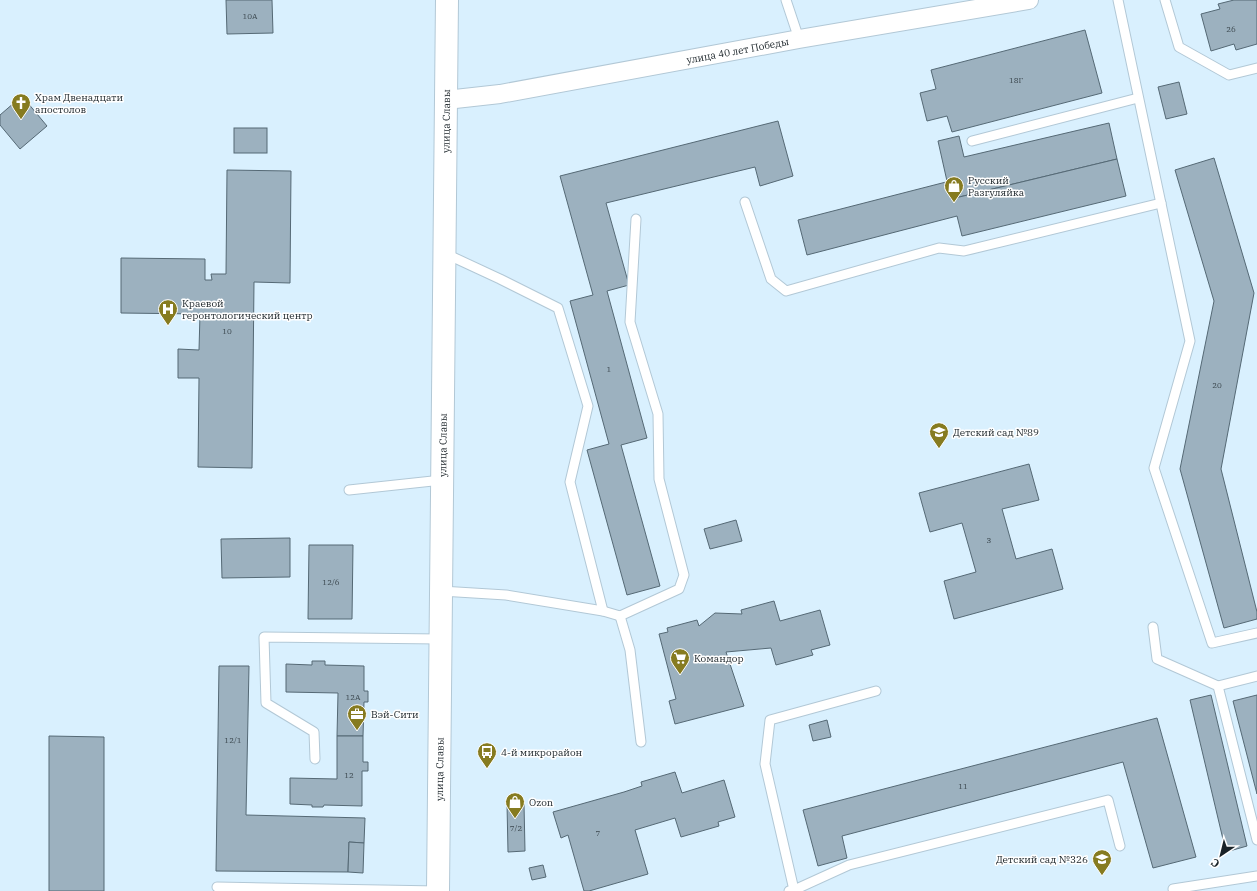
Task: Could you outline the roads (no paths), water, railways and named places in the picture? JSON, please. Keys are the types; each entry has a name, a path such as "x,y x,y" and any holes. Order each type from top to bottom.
{"main road":[{"name":"улица Славы","path":"438,891 447,0"}],"street":[{"name":"улица 40 лет Победы","path":"446,100 500,94 958,9 1029,0"}],"lane":[{"path":"786,0 799,39"},
{"path":"1118,0 1190,340 1154,468 1212,643 1257,633"},
{"path":"1165,0 1179,47 1229,75 1257,68"},
{"path":"972,141 1138,98"},
{"path":"744,202 771,279 786,292 939,248 964,251 1161,203"},
{"path":"440,591 506,594 603,611 620,616 679,589 684,575 659,479 658,414 630,322 636,219"},
{"path":"444,253 558,308 588,406 570,482 603,611"},
{"path":"349,490 442,480"},
{"path":"620,616 630,650 642,742"},
{"path":"1153,627 1157,659 1218,686 1257,676"},
{"path":"314,759 314,732 266,703 264,637 440,639"},
{"path":"1218,686 1257,840"},
{"path":"876,691 770,720 765,764 792,890 849,865 1108,800 1120,846"},
{"path":"1173,889 1257,876"},
{"path":"217,887 438,891"}],"place":[{"name":"Храм Двенадцати апостолов","path":"21,120"},
{"name":"Русский Разгуляйка","path":"954,203"},
{"name":"Краевой геронтологический центр","path":"168,326"},
{"name":"Детский сад №89","path":"939,449"},
{"name":"Командор","path":"680,675"},
{"name":"Вэй-Сити","path":"357,731"},
{"name":"4-й микрорайон","path":"487,769"},
{"name":"Ozon","path":"515,819"},
{"name":"Детский сад №326","path":"1102,876"}]}
